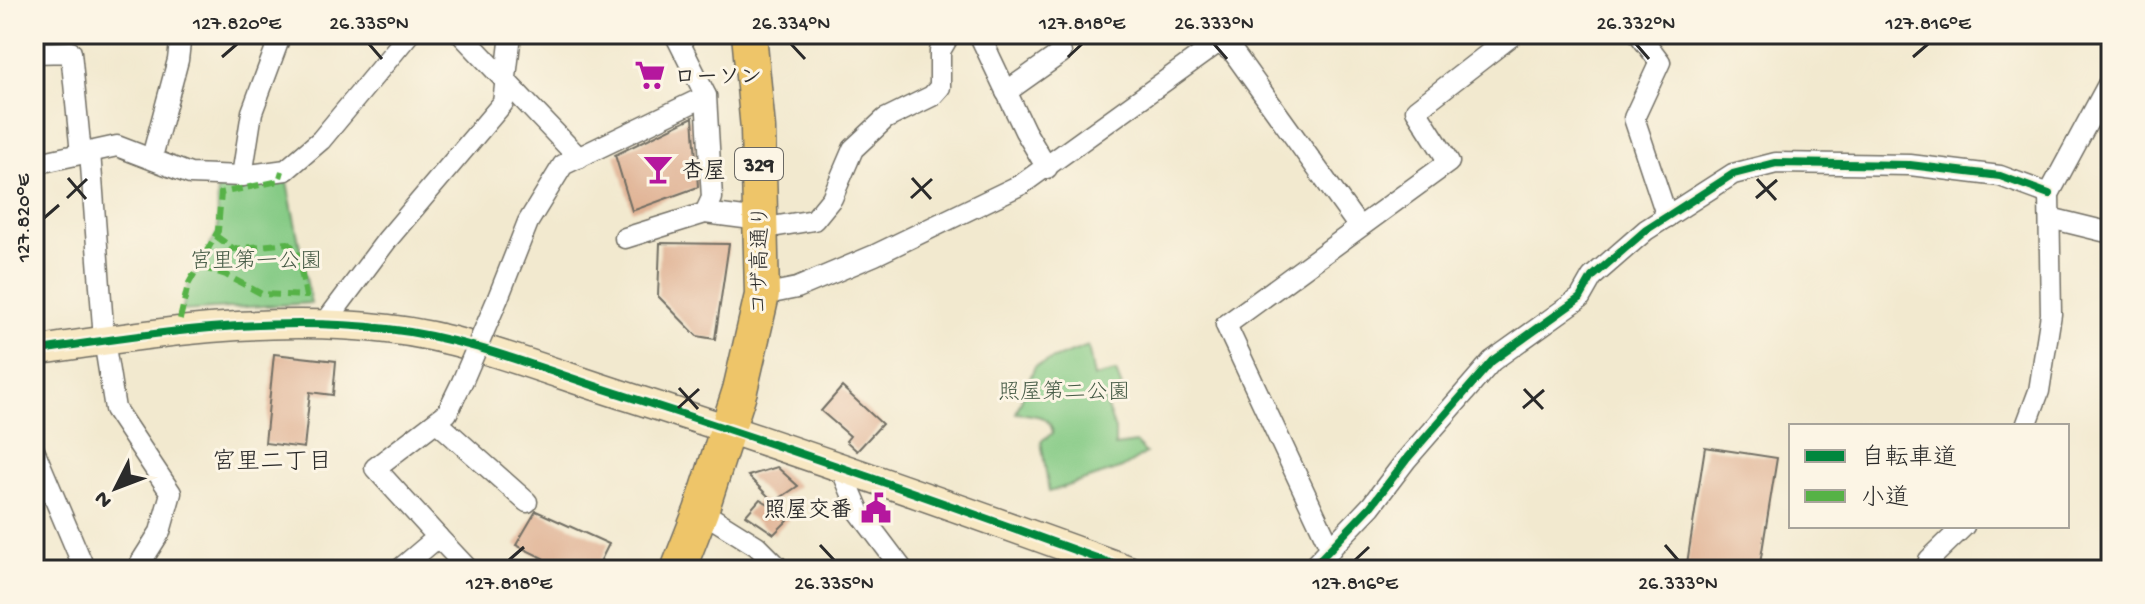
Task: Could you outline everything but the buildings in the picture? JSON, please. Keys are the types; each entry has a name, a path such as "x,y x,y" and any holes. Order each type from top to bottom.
{"highway":[{"name":"コザ高通り","path":"678,570 701,511 754,342 762,295 758,129 749,34"}],"street":[{"path":"152,157 178,60 181,34"},
{"path":"242,176 252,112 281,34"},
{"path":"34,164 117,146 190,174 242,176 286,170 321,140 409,34"},
{"path":"461,34 579,158"},
{"path":"325,323 387,240 503,103 511,34"},
{"path":"675,34 706,96 712,198 705,213"},
{"path":"625,238 705,213 760,225 814,220 832,198 853,149 885,119 932,96 940,87 940,51 950,34"},
{"path":"979,34 1047,168"},
{"path":"1331,549 1226,325 1449,162 1416,110 1514,34"},
{"path":"1639,34 1660,62 1634,118 1667,217"},
{"path":"762,295 797,288 933,230 1047,168 1218,37 1234,53 1359,227"},
{"path":"34,53 71,52 85,153 104,340 115,409 171,493 160,532 136,570"},
{"path":"1006,92 1061,53"},
{"path":"2027,424 2039,391 2051,314 2049,194 2111,79"},
{"path":"469,570 375,468 447,413 528,222 563,165 706,96"},
{"path":"1310,570 1492,361 1580,298 1592,277 1646,230 1733,174 1776,163 1910,165 2000,176 2049,194"},
{"path":"2050,218 2111,233"},
{"path":"34,351 195,328 325,323 392,329 461,343 839,464 1129,570"},
{"path":"437,422 527,502"},
{"path":"34,450 85,570"},
{"path":"839,464 860,513 903,570"},
{"path":"701,511 724,522 757,546 781,570"},
{"path":"1929,560 1962,528"},
{"path":"399,570 438,537"}],"green space":[{"name":"宮里第一公園","path":"286,177 311,303 182,311 188,285 218,231 217,180"},
{"name":"照屋第二公園","path":"1088,346 1094,377 1116,372 1125,395 1104,400 1115,430 1115,446 1136,443 1146,453 1122,468 1049,492 1041,441 1053,433 1051,427 1040,417 1016,413 1035,366"}],"marked path":[{"path":"180,319 188,285 218,231 221,193 279,181 282,171"},
{"path":"201,267 226,275 262,294 306,296 297,251 288,243 234,249 216,236"}],"cycle path":[{"path":"1310,570 1371,506 1406,460 1492,361 1580,298 1592,277 1646,230 1733,174 1776,163 1910,165 2000,176 2049,194"},
{"path":"34,351 166,332 255,325 343,325 418,333 508,357 753,437 1129,570"}],"place":[{"name":"ローソン","path":"650,75"},
{"name":"杏屋","path":"658,169"},
{"name":"照屋交番","path":"876,508"}],"district":[{"name":"宮里二丁目","path":"272,460"}]}
